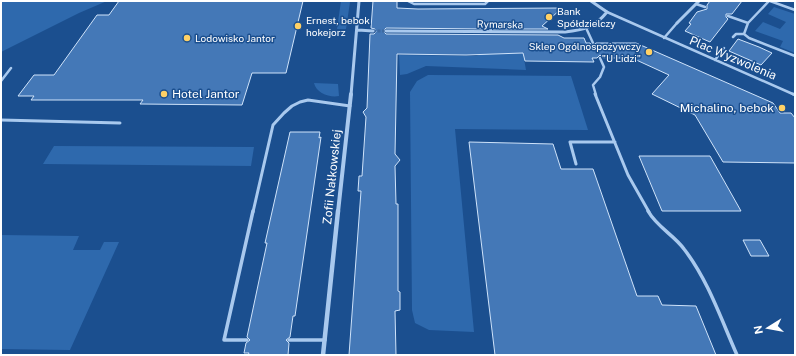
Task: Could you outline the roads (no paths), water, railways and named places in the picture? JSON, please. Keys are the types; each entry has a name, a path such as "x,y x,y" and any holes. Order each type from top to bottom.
{"street":[{"name":"Zofii Nałkowskiej","path":"323,355 358,30 359,1"},
{"name":"Plac Wyzwolenia","path":"591,1 607,12"},
{"path":"677,24 697,2"},
{"path":"587,30 598,22 607,12"},
{"path":"358,30 373,31"},
{"name":"Rymarska","path":"388,31 565,32 587,30"}],"lane":[{"path":"408,1 414,4 484,4 488,1"},
{"path":"744,34 748,23 769,1 795,10"},
{"path":"697,2 705,7"},
{"path":"484,4 485,9"},
{"name":"Plac Wyzwolenia","path":"607,12 795,95"},
{"path":"728,16 748,23"},
{"path":"489,24 491,32"},
{"path":"664,38 677,24"},
{"path":"587,30 593,43"},
{"path":"733,37 736,34 744,34 749,38 795,56"},
{"path":"715,60 724,48"},
{"path":"600,58 604,67 600,78 593,85 593,89 628,174 652,218 683,247 701,273 737,355"},
{"path":"1,81 11,68"},
{"path":"247,340 224,340 273,124 285,110 303,100 319,100 337,105 350,106"},
{"path":"1,120 120,123"},
{"path":"576,164 570,142 615,142"},
{"path":"289,340 324,340"}],"tunnel":[{"path":"373,31 386,31"}],"place":[{"name":"Bank Spółdzielczy","path":"549,17"},
{"name":"Ernest, bebok hokejorz","path":"298,26"},
{"name":"Lodowisko Jantor","path":"187,38"},
{"name":"Sklep Ogólnospożywczy \"U Lidzi\"","path":"649,52"},
{"name":"Hotel Jantor","path":"164,94"},
{"name":"Michalino, bebok","path":"782,108"}]}
